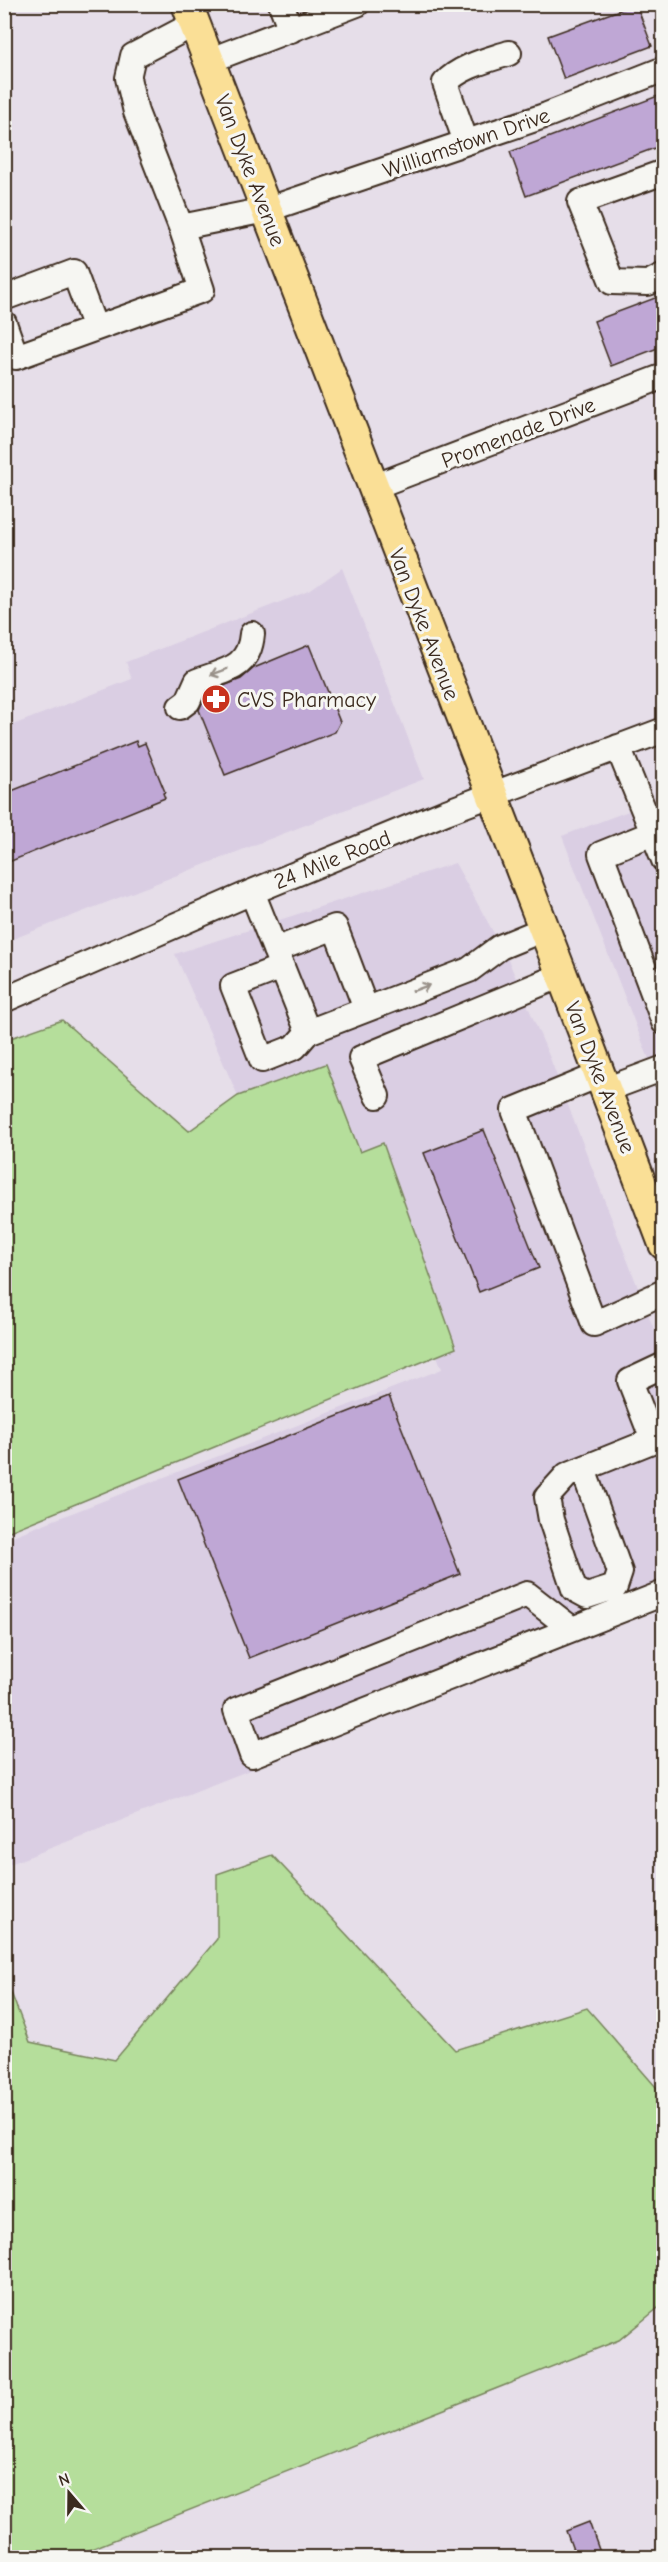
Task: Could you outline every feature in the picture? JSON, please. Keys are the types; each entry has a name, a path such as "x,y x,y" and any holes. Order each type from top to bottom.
{"main road":[{"name":"Van Dyke Avenue","path":"190,14 602,1083 657,1206 663,1244"}],"street":[{"path":"281,4 291,30"},
{"path":"208,61 357,4"},
{"path":"4,323 16,357 202,290 181,227 136,112 128,78 133,56 190,14"},
{"path":"466,142 445,83 452,76 469,67 509,52"},
{"name":"Williamstown Drive","path":"181,227 266,210 547,115 663,69"},
{"path":"663,172 580,202 612,282 648,283 663,275"},
{"path":"4,298 74,272 95,328"},
{"name":"Promenade Drive","path":"373,488 663,376"},
{"path":"180,707 188,701 197,681 241,664 248,654 252,634"},
{"name":"24 Mile Road","path":"4,1000 252,892 492,794 663,730"},
{"path":"618,747 663,860"},
{"path":"653,833 601,854 663,1022"},
{"path":"252,892 308,1032"},
{"path":"366,1009 335,927 233,986 262,1060 295,1047 308,1032 469,970 500,947 544,929"},
{"path":"377,1096 361,1058 562,975"},
{"path":"663,1068 602,1083 514,1110 594,1324 663,1292"},
{"path":"583,1469 620,1572 615,1587 586,1596 574,1589 551,1520 547,1497 567,1475 658,1438 630,1381 663,1365"},
{"path":"572,1629 527,1594 236,1710 252,1755 572,1629 663,1593"}],"shaded area":[{"path":"342,568 424,779 5,942 5,728 132,679 126,662 311,590"},
{"path":"663,798 663,1095 562,836"},
{"path":"455,863 506,955 550,1058 663,1353 663,1608 5,1866 5,1539 442,1369 326,1064 238,1096 175,954"}],"green space":[{"path":"62,1020 189,1131 238,1096 326,1064 360,1152 383,1143 456,1348 5,1533 5,1040"},
{"path":"272,1855 455,2050 587,2008 663,2095 663,2304 619,2340 71,2557 5,2557 5,1977 30,2042 115,2060 217,1939 217,1874"}],"building":[{"path":"636,4 652,46 564,79 548,36"},
{"path":"663,94 663,145 526,196 510,152"},
{"path":"663,295 663,346 611,366 594,321"},
{"path":"309,645 340,722 335,732 225,775 199,710 207,692 241,679 254,668"},
{"path":"136,741 138,746 145,743 165,792 163,793 165,798 4,864 4,794"},
{"path":"484,1130 539,1268 479,1292 424,1153"},
{"path":"389,1396 460,1574 249,1658 178,1479"},
{"path":"589,2522 602,2558 576,2558 566,2531"}],"place":[{"name":"CVS Pharmacy","path":"216,699"}]}
